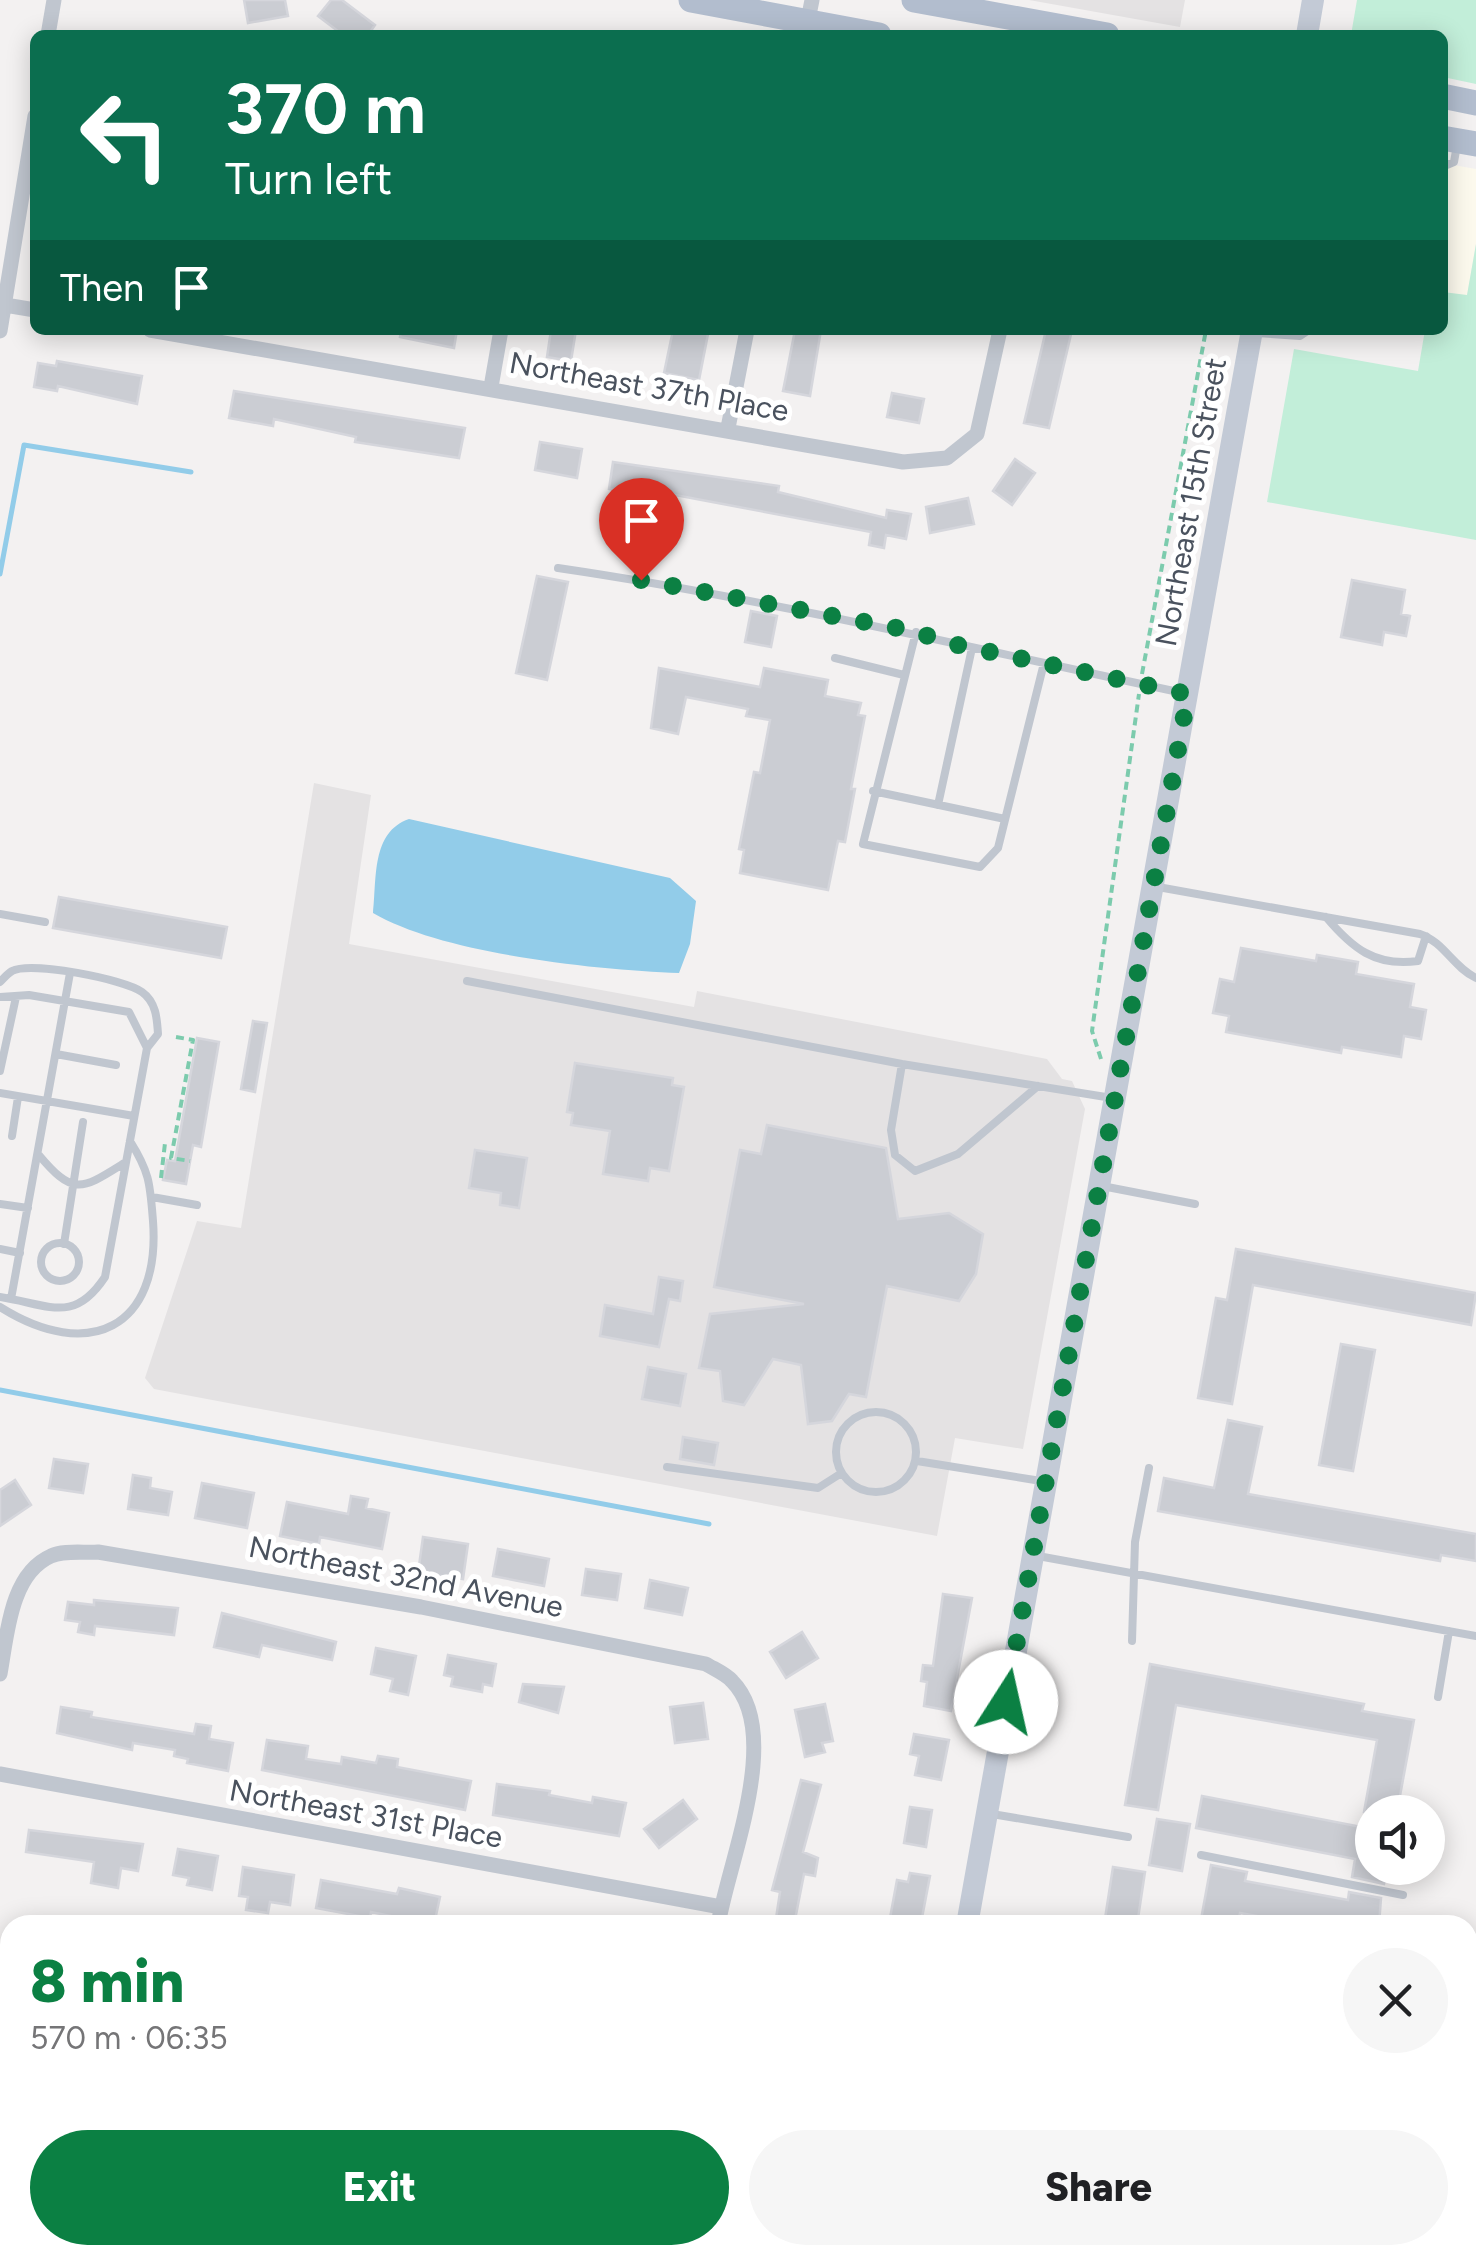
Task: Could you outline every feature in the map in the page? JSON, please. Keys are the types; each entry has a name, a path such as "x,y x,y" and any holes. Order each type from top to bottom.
{"main road":[{"path":"691,0 857,30"},
{"path":"914,0 1079,30"},
{"path":"1448,97 1476,103"}],"street":[{"path":"49,30 54,0"},
{"path":"1308,30 1314,0"},
{"path":"0,331 30,148"},
{"path":"5,305 30,309"},
{"name":"Northeast 37th Place","path":"180,335 728,428 903,462 947,458 977,434 999,335"},
{"path":"251,347 253,335"},
{"path":"491,388 500,335"},
{"path":"728,428 746,335"},
{"name":"Northeast 15th Street","path":"969,1915 1251,335"},
{"name":"Northeast 32nd Avenue","path":"0,1674 12,1610 31,1570 53,1554 98,1552 249,1575 706,1664 734,1682 754,1725 750,1794 721,1907"},
{"name":"Northeast 31st Place","path":"0,1774 721,1907"},
{"path":"720,1915 721,1907"}],"lane":[{"path":"1448,164 1454,162 1459,141"},
{"path":"558,568 681,585 916,632 972,648 1188,694"},
{"path":"916,632 873,791 863,844 980,868 998,848 1044,664"},
{"path":"938,805 972,648"},
{"path":"835,658 904,675"},
{"path":"873,791 1005,819"},
{"path":"1153,886 1426,936 1434,939 1462,971 1476,978"},
{"path":"0,914 44,922"},
{"path":"1326,917 1349,944 1374,958 1396,964 1418,961 1426,936"},
{"path":"0,982 13,970 38,968 126,984 144,993 156,1010 158,1034 147,1048 105,1277 89,1302 70,1308 0,1298"},
{"path":"11,1299 70,973"},
{"path":"467,981 902,1064 1115,1098"},
{"path":"0,997 65,1000 129,1012 147,1048"},
{"path":"0,1071 16,997"},
{"path":"56,1054 116,1065"},
{"path":"902,1064 891,1130 896,1154 915,1170 958,1154 1038,1086"},
{"path":"0,1093 134,1116"},
{"path":"12,1136 18,1096"},
{"path":"64,1244 84,1122"},
{"path":"0,1308 58,1332 89,1334 118,1323 144,1296 152,1274 150,1172 130,1141"},
{"path":"38,1154 57,1178 73,1187 91,1184 126,1162"},
{"path":"1098,1186 1195,1204"},
{"path":"152,1197 197,1205"},
{"path":"0,1204 28,1208"},
{"path":"64,1244 78,1256 78,1268 70,1278 58,1281 43,1271 41,1259 52,1245 64,1244"},
{"path":"0,1249 20,1253"},
{"path":"885,1411 912,1430 917,1462 898,1488 866,1492 840,1474 834,1442 854,1416 885,1411"},
{"path":"917,1462 1045,1482"},
{"path":"666,1467 818,1488 840,1474"},
{"path":"1132,1641 1132,1573 1149,1468"},
{"path":"1032,1555 1476,1636"},
{"path":"1438,1697 1449,1631"},
{"path":"987,1813 1128,1837"},
{"path":"1201,1855 1404,1895"}],"path":[{"path":"176,1037 194,1040 171,1158 190,1161"},
{"path":"161,1181 162,1142 174,1143"}],"shaded area":[{"path":"1029,0 1185,0 1180,27"},
{"path":"1448,164 1476,169 1476,244 1467,296 1448,293"},
{"path":"314,783 371,795 349,944 694,1007 697,991 1047,1059 1062,1079 1072,1081 1085,1109 1023,1449 955,1438 937,1536 154,1389 145,1378 197,1221 241,1228"}],"green space":[{"path":"1357,0 1476,0 1476,84 1448,78 1448,30 1352,30"},
{"path":"1476,244 1476,540 1267,502 1294,349 1418,371 1424,335 1448,335 1448,293 1467,295"}],"water":[{"path":"409,819 670,878 696,901 690,944 679,973 564,964 479,949 403,927 373,913 382,845 397,825"}],"building":[{"path":"244,0 285,0 288,16 248,23"},
{"path":"331,0 342,0 375,25 372,30 336,30 318,16"},
{"path":"400,335 456,335 454,348"},
{"path":"550,335 575,335 571,361 547,357"},
{"path":"672,335 708,335 699,380 664,373"},
{"path":"794,335 820,335 810,396 783,391"},
{"path":"1045,335 1071,335 1049,428 1024,423"},
{"path":"57,361 142,376 137,404 58,386 57,391 34,387 38,363 56,366"},
{"path":"234,391 465,428 459,458 355,442 356,437 274,419 273,426 229,418"},
{"path":"892,393 924,399 919,423 887,417"},
{"path":"540,442 582,449 577,478 535,470"},
{"path":"1015,459 1035,473 1012,505 993,491"},
{"path":"613,462 779,486 778,492 886,518 887,510 911,514 906,539 886,535 884,548 869,545 871,532 654,491 654,496 609,489"},
{"path":"968,498 974,524 930,533 926,507"},
{"path":"537,576 568,582 547,680 516,673"},
{"path":"1352,580 1405,590 1401,614 1410,616 1406,636 1384,632 1382,645 1341,637"},
{"path":"751,611 777,616 771,647 745,642"},
{"path":"659,668 760,687 764,668 828,680 825,696 861,703 858,715 865,716 851,789 855,789 845,842 838,841 828,890 740,873 744,850 739,849 754,772 760,773 770,720 746,716 748,709 686,697 678,734 651,728"},
{"path":"59,897 227,927 221,958 53,928"},
{"path":"1241,948 1316,961 1317,955 1358,962 1356,974 1414,984 1410,1007 1426,1010 1421,1039 1404,1036 1401,1057 1342,1047 1341,1053 1226,1032 1229,1016 1213,1013 1220,979 1234,982"},
{"path":"253,1021 267,1023 255,1092 241,1089"},
{"path":"197,1038 219,1042 201,1147 193,1145 186,1184 163,1180 167,1160 175,1161"},
{"path":"575,1063 673,1078 672,1085 684,1087 669,1171 650,1168 648,1181 603,1174 610,1131 571,1125 573,1113 567,1112"},
{"path":"767,1125 886,1148 898,1219 949,1213 983,1234 976,1274 959,1301 887,1286 866,1397 849,1394 832,1421 808,1424 801,1365 773,1359 744,1405 723,1401 720,1371 699,1368 710,1314 804,1304 714,1287 740,1150 761,1154"},
{"path":"475,1150 527,1158 519,1208 500,1205 501,1193 469,1188"},
{"path":"1236,1249 1476,1293 1471,1325 1253,1285 1232,1404 1198,1398 1216,1298 1227,1300"},
{"path":"659,1277 683,1281 680,1301 669,1299 659,1347 600,1336 605,1305 653,1314"},
{"path":"1341,1344 1375,1350 1353,1471 1319,1465"},
{"path":"648,1367 686,1374 680,1406 642,1399"},
{"path":"1228,1420 1262,1427 1248,1494 1476,1534 1476,1561 1441,1555 1440,1561 1158,1511 1164,1478 1214,1488"},
{"path":"683,1437 718,1443 714,1465 680,1459"},
{"path":"54,1459 88,1464 83,1493 49,1488"},
{"path":"133,1475 151,1478 150,1488 172,1492 168,1515 128,1509"},
{"path":"15,1480 31,1505 0,1526 0,1490"},
{"path":"202,1483 254,1493 247,1528 195,1518"},
{"path":"351,1496 368,1499 366,1508 389,1513 382,1549 320,1537 319,1544 280,1536 287,1502 348,1514"},
{"path":"423,1537 468,1544 463,1579 418,1573"},
{"path":"498,1549 549,1559 544,1586 493,1576"},
{"path":"586,1569 621,1574 617,1600 582,1595"},
{"path":"650,1580 688,1588 682,1615 645,1608"},
{"path":"943,1594 972,1598 951,1711 924,1706 927,1682 921,1681 923,1665 933,1666"},
{"path":"94,1600 178,1608 174,1635 95,1626 94,1635 78,1632 80,1622 65,1620 68,1602 94,1605"},
{"path":"222,1613 336,1642 332,1660 262,1645 259,1657 214,1647"},
{"path":"802,1632 818,1658 786,1678 770,1652"},
{"path":"376,1648 416,1656 408,1695 390,1691 393,1679 371,1674"},
{"path":"448,1655 496,1664 492,1686 483,1684 482,1692 451,1686 453,1677 444,1675"},
{"path":"1150,1664 1364,1704 1362,1711 1414,1720 1400,1795 1367,1795 1377,1740 1176,1705 1158,1810 1125,1805"},
{"path":"523,1684 564,1687 558,1713 519,1702"},
{"path":"703,1703 708,1739 675,1743 670,1707"},
{"path":"825,1704 833,1741 822,1743 825,1752 805,1757 795,1710"},
{"path":"61,1707 92,1712 91,1717 194,1734 196,1724 211,1726 209,1739 233,1743 228,1771 187,1763 188,1759 174,1756 175,1750 133,1743 132,1750 57,1733"},
{"path":"914,1734 949,1740 941,1780 915,1775 919,1756 910,1754"},
{"path":"267,1740 308,1746 306,1759 341,1764 342,1757 376,1763 378,1756 398,1759 397,1767 471,1781 465,1810 262,1770"},
{"path":"801,1780 821,1785 803,1852 818,1858 815,1876 804,1874 796,1915 777,1915 780,1892 772,1890"},
{"path":"497,1784 550,1791 549,1795 592,1803 593,1797 626,1803 619,1836 493,1815"},
{"path":"1202,1796 1355,1826 1355,1859 1196,1828"},
{"path":"683,1800 697,1819 659,1848 644,1829"},
{"path":"910,1807 932,1810 926,1847 904,1843"},
{"path":"1157,1819 1190,1824 1182,1871 1149,1865"},
{"path":"29,1830 143,1844 138,1871 121,1868 118,1888 91,1883 94,1862 26,1852"},
{"path":"178,1849 218,1856 212,1890 187,1885 189,1878 173,1875"},
{"path":"1211,1865 1247,1872 1245,1881 1348,1900 1349,1892 1381,1898 1380,1915 1202,1915"},
{"path":"243,1867 294,1875 290,1905 270,1902 268,1913 246,1910 248,1897 239,1896"},
{"path":"1113,1867 1145,1872 1139,1915 1106,1915"},
{"path":"910,1873 930,1876 923,1915 891,1915 897,1880 908,1882"},
{"path":"321,1880 397,1894 399,1888 440,1897 436,1915 354,1915 316,1908"}],"waterway":[{"path":"0,574 24,445 191,472"},
{"path":"0,1390 709,1524"}],"route":[{"path":"641,580 908,630 958,645 1188,694 1006,1702"}]}
